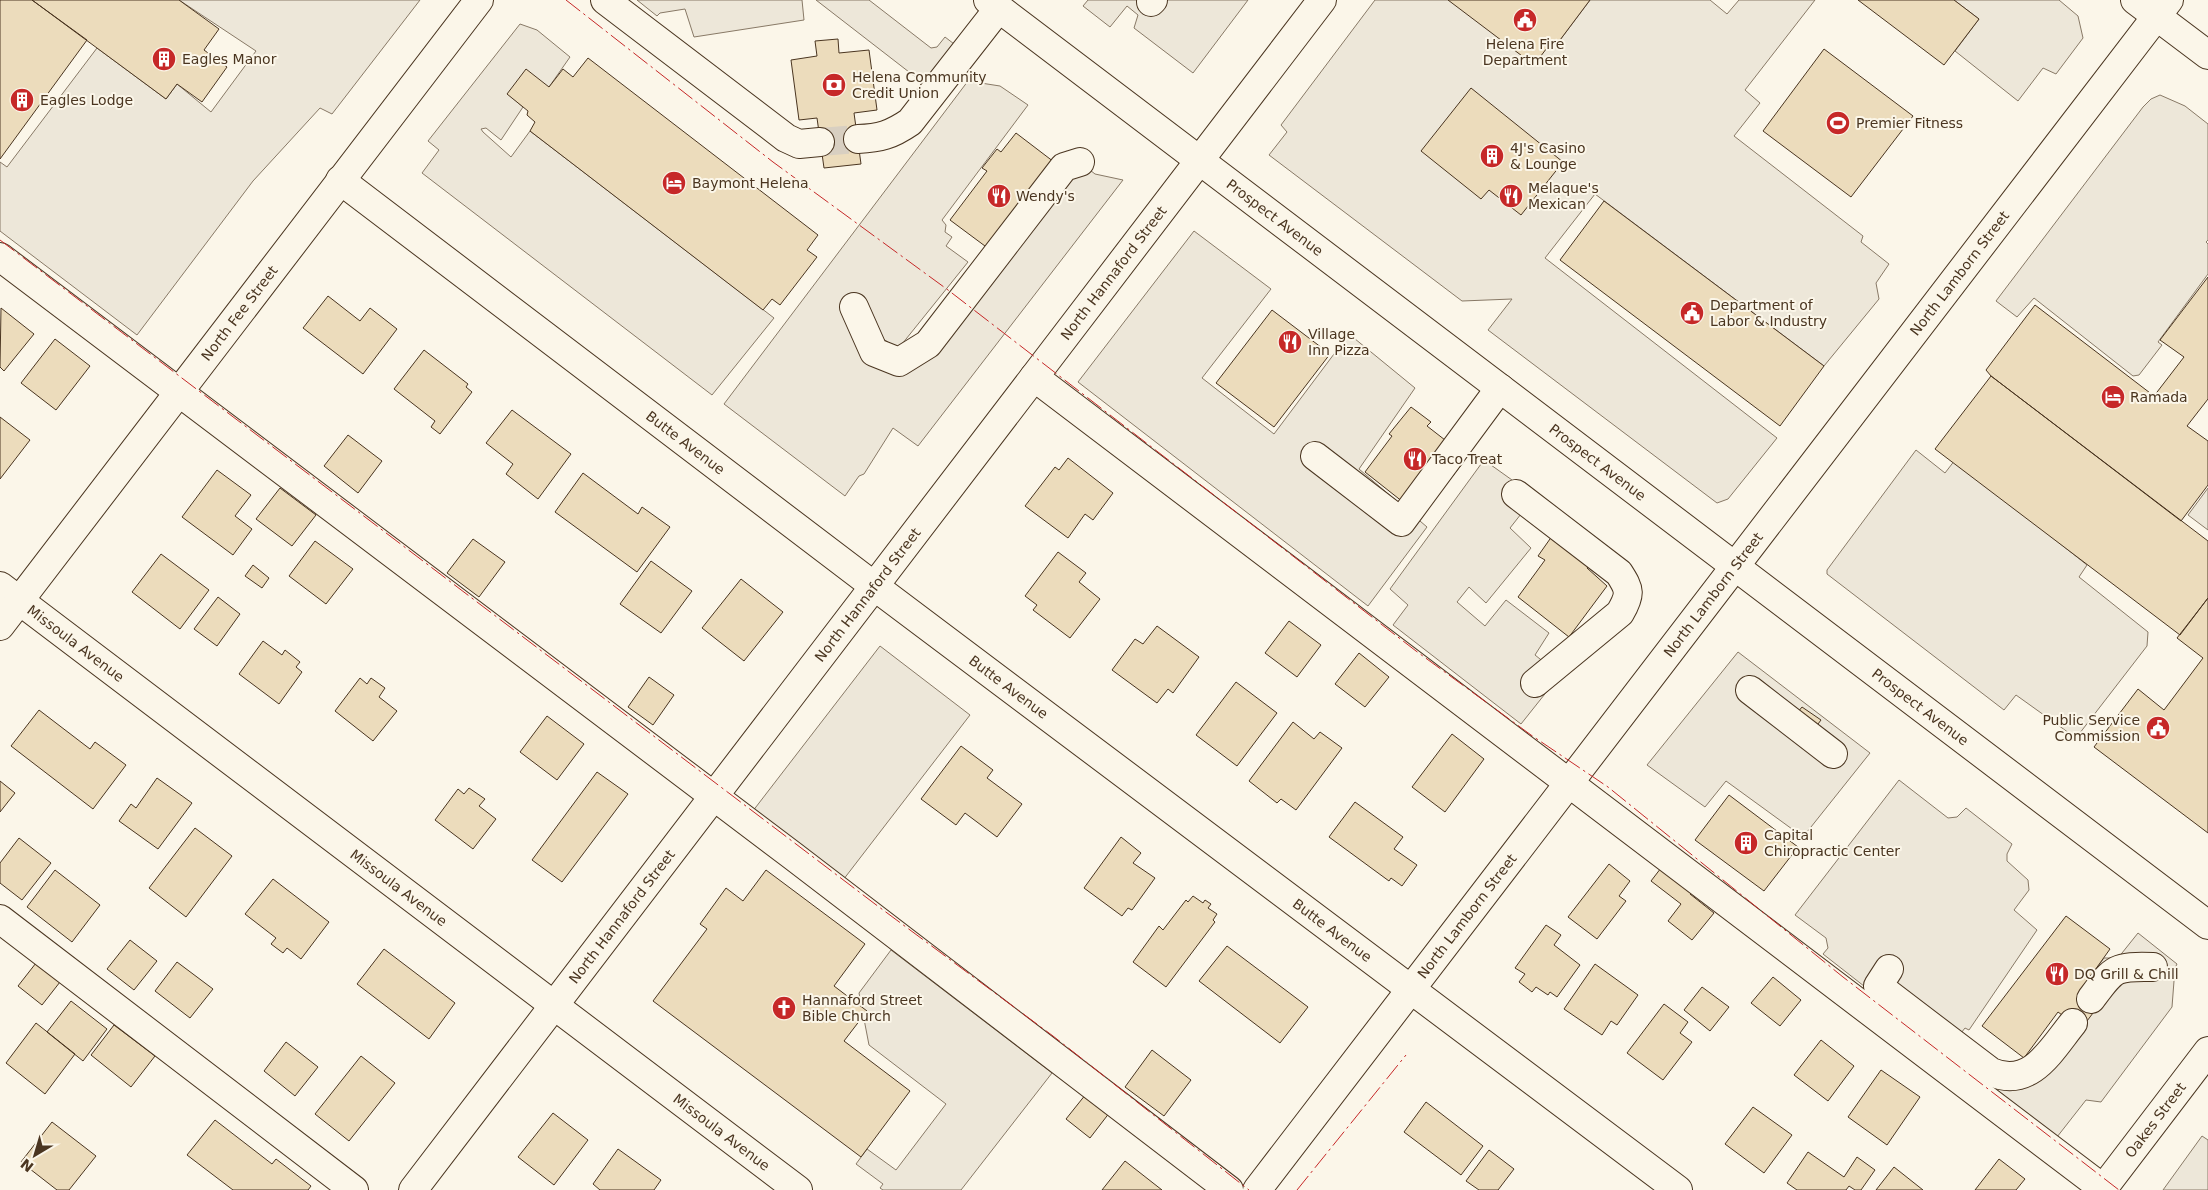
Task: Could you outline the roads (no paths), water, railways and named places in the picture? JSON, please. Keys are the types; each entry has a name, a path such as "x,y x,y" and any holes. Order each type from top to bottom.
{"main road":[{"name":"North Fee Street","path":"0,626 10,593 177,393 479,0"},
{"path":"605,0 786,138 799,144 820,142"},
{"name":"North Hannaford Street","path":"413,1190 1322,0"},
{"path":"858,140 894,134 910,122 994,4"},
{"name":"Prospect Avenue","path":"994,4 2208,925"},
{"path":"2154,5 2208,55"},
{"name":"North Lamborn Street","path":"1257,1190 1735,566 2154,5"},
{"path":"854,307 874,352 899,362 928,344 1064,167 1080,162"},
{"name":"Butte Avenue","path":"340,180 874,586 1678,1190"},
{"path":"0,257 1229,1190"},
{"path":"1034,377 2103,1190"},
{"path":"1315,456 1401,522 1500,388"},
{"path":"1516,494 1619,573 1628,587 1628,599 1620,613 1535,683"},
{"name":"Missoula Avenue","path":"10,593 798,1190"},
{"path":"1750,690 1832,754"},
{"path":"0,918 354,1190"},
{"path":"2091,999 2109,975 2118,970 2126,966 2153,967"},
{"path":"1890,969 1878,986 1991,1072 2004,1077 2024,1074 2039,1066 2072,1023"},
{"name":"Oakes Street","path":"2103,1190 2208,1051"}],"tunnel":[{"path":"820,142 858,139"}],"place":[{"name":"Helena Fire Department","path":"1525,20"},
{"name":"Eagles Manor","path":"164,59"},
{"name":"Helena Community Credit Union","path":"834,85"},
{"name":"Eagles Lodge","path":"22,100"},
{"name":"Premier Fitness","path":"1838,123"},
{"name":"4J's Casino & Lounge","path":"1492,156"},
{"name":"Baymont Helena","path":"674,183"},
{"name":"Wendy's","path":"999,196"},
{"name":"Melaque's Mexican","path":"1511,196"},
{"name":"Department of Labor & Industry","path":"1692,313"},
{"name":"Village Inn Pizza","path":"1290,342"},
{"name":"Ramada","path":"2113,397"},
{"name":"Taco Treat","path":"1415,459"},
{"name":"Public Service Commission","path":"2158,728"},
{"name":"Capital Chiropractic Center","path":"1746,843"},
{"name":"DQ Grill & Chill","path":"2057,974"},
{"name":"Hannaford Street Bible Church","path":"784,1008"}]}
